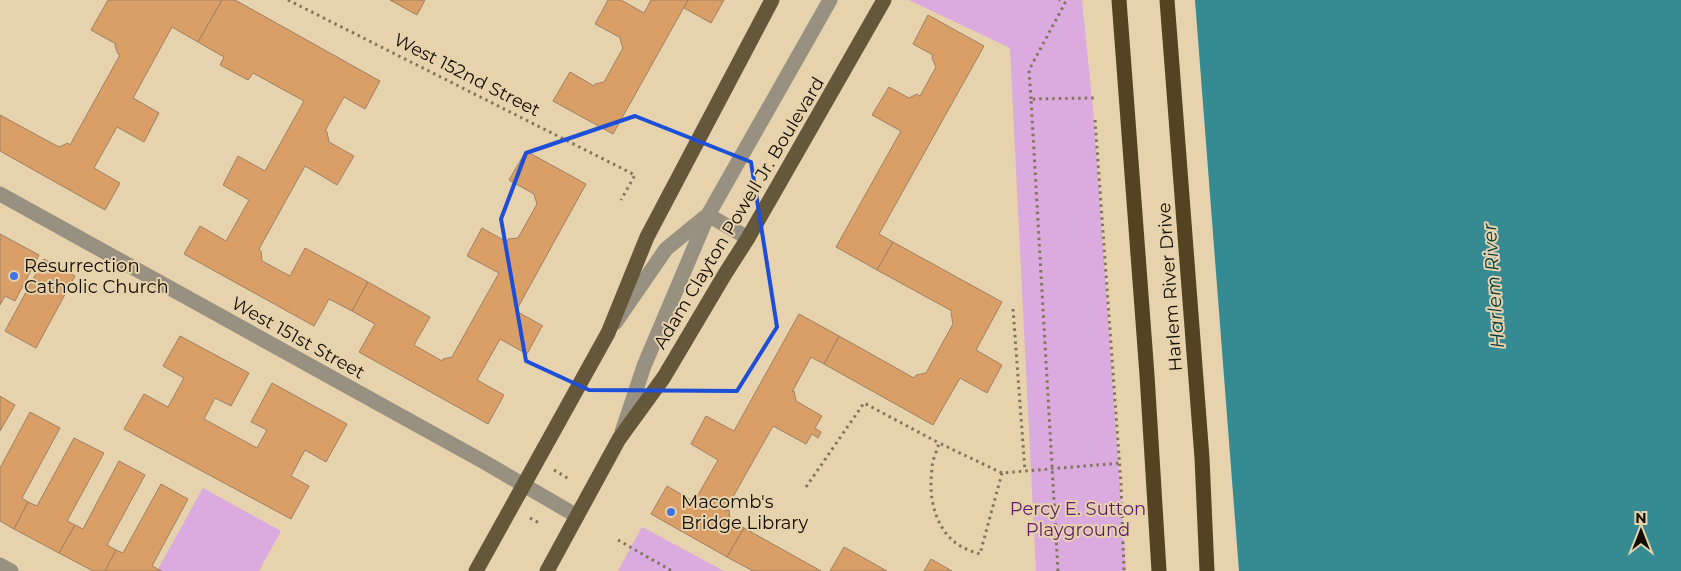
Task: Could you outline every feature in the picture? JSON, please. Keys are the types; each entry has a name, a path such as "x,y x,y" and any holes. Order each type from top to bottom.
{"highway":[{"name":"Harlem River Drive","path":"1119,0 1145,338 1159,571"},
{"name":"Harlem River Drive","path":"1167,0 1200,440 1207,571"}],"main road":[{"name":"Adam Clayton Powell Jr. Boulevard","path":"476,571 608,333 647,237 772,0"},
{"name":"Adam Clayton Powell Jr. Boulevard","path":"547,571 619,439 664,377 748,238 884,0"}],"street":[{"name":"Adam Clayton Powell Jr. Boulevard","path":"619,439 644,366 708,215 830,0"},
{"name":"West 151st Street","path":"0,194 577,516"},
{"name":"Adam Clayton Powell Jr. Boulevard","path":"608,333 666,249 708,215"},
{"path":"708,215 748,238"},
{"path":"0,565 11,571"}],"path":[{"name":"West 152nd Street","path":"288,0 634,176 622,200"},
{"path":"1058,571 1029,70 1065,3 1059,0"},
{"path":"1031,99 1094,98"},
{"path":"1095,120 1120,463 1124,571"},
{"path":"1013,308 1025,471"},
{"path":"806,487 864,403 939,443 1002,473 1120,463"},
{"path":"939,443 932,467 930,490 937,517 944,531 961,547 980,554 1002,473"},
{"path":"550,467 569,479"},
{"path":"618,540 672,571"}],"highlighted area":[{"path":"635,116 751,162 777,327 737,391 589,390 526,361 501,219 526,153"}],"green space":[{"name":"Percy E. Sutton Playground","path":"909,0 1082,0 1094,120 1126,571 1036,571 1010,48"},
{"path":"203,488 281,531 259,571 162,571 158,569"},
{"path":"642,527 724,571 618,571"}],"water":[{"name":"Harlem River","path":"1195,0 1681,0 1681,571 1239,571"}],"building":[{"path":"108,0 222,0 198,42 172,27 133,98 159,113 144,142 117,127 94,168 120,183 105,210 0,151 0,115 59,147 68,143 70,145 120,55 115,46 116,44 91,30"},
{"path":"222,0 235,0 380,81 365,109 344,97 325,131 327,132 329,142 354,156 337,185 305,166 259,249 262,261 290,276 305,248 368,282 352,311 329,299 314,326 184,254 200,226 226,241 249,200 223,185 238,156 265,171 304,101 253,73 248,80 220,65 224,57 198,42"},
{"path":"390,0 425,0 417,15"},
{"path":"608,0 621,0 644,13 651,0 688,0 613,134 553,101 570,72 594,86 604,82 623,48 621,38 595,24"},
{"path":"688,0 724,0 711,23 684,8"},
{"path":"928,15 984,46 879,234 893,242 877,270 836,247 901,131 872,115 889,87 909,98 917,94 920,96 936,67 932,58 933,55 913,44"},
{"path":"526,151 586,184 516,311 543,326 527,354 500,339 477,380 504,395 488,424 359,352 375,324 352,311 368,282 430,317 414,345 442,361 452,357 499,273 467,256 482,228 507,242 508,239 518,238 537,204 534,194 509,180"},
{"name":"Resurrection Catholic Church","path":"0,234 39,255 15,301 5,296 0,305"},
{"path":"893,242 1002,302 976,350 1002,365 987,393 960,378 933,425 824,364 839,336 914,378 916,375 926,373 953,324 952,311 877,270"},
{"path":"44,259 75,276 36,348 5,331"},
{"path":"799,314 839,336 824,364 811,357 792,392 794,391 796,401 822,416 815,428 821,432 818,438 812,434 806,444 773,426 725,511 729,510 730,520 744,528 727,557 651,514 667,486 694,502 718,460 691,444 706,416 734,431"},
{"path":"180,336 249,373 231,406 215,398 204,419 257,448 267,430 251,422 272,383 347,424 326,462 305,450 291,476 309,486 291,519 124,429 144,394 168,407 184,378 163,366"},
{"path":"0,396 15,405 0,431"},
{"path":"30,412 60,428 22,498 28,502 14,529 0,521 0,468"},
{"path":"74,438 104,453 67,521 75,525 59,553 14,529 28,502 37,506"},
{"path":"119,461 145,475 107,545 116,550 105,571 93,571 59,553 75,525 83,529"},
{"path":"161,484 188,499 152,566 162,571 105,571 116,550 123,553"},
{"path":"744,528 821,571 753,571 727,557"},
{"path":"844,547 887,571 830,571"},
{"path":"931,559 952,571 924,571"}],"place":[{"name":"Resurrection Catholic Church","path":"14,276"},
{"name":"Macomb's Bridge Library","path":"671,512"}]}
